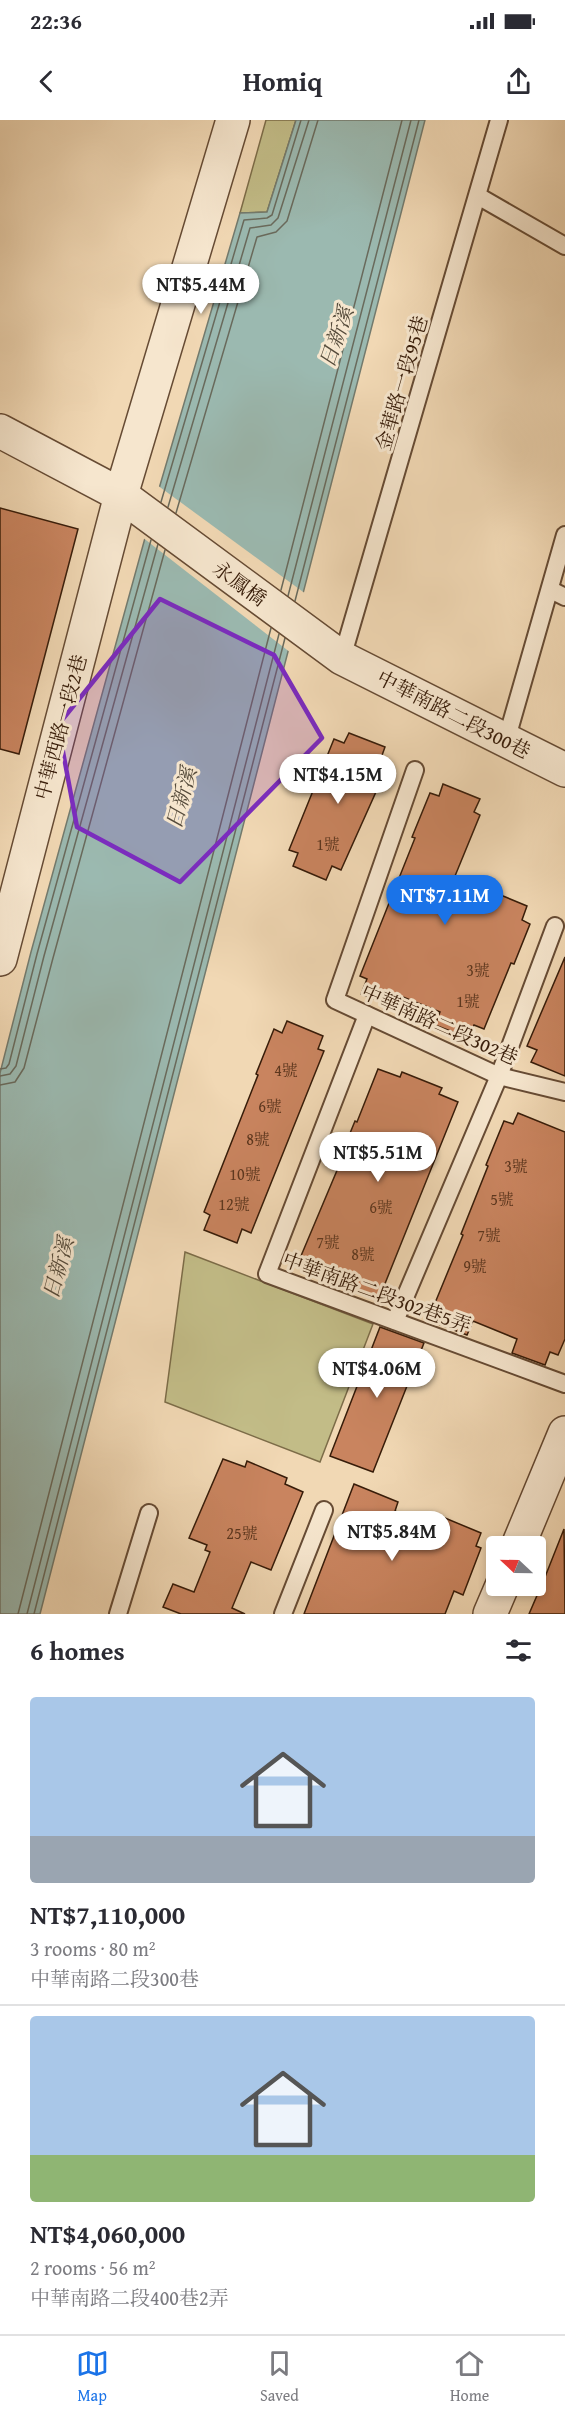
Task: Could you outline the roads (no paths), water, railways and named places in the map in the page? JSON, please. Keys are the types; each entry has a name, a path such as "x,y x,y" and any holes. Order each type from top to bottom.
{"street":[{"name":"中華西路一段2巷","path":"0,959 129,502 233,120"},
{"name":"永鳳橋","path":"0,431 129,502 342,658"},
{"name":"中華南路二段300巷","path":"342,658 565,770"},
{"path":"522,1536 565,1433"},
{"path":"490,1614 498,1596"}],"lane":[{"name":"金華路一段95巷","path":"342,658 500,120"},
{"path":"478,196 565,246"},
{"path":"506,741 558,593 565,535"},
{"name":"中華南路二段302巷","path":"415,770 334,1000 499,1076 565,1092"},
{"path":"395,1322 499,1076 555,926"},
{"name":"中華南路二段302巷5弄","path":"367,1015 267,1274 565,1384"},
{"path":"283,1614 324,1510"},
{"path":"118,1614 150,1513"}],"water":[{"name":"日新溪","path":"296,120 425,120 40,1614 0,1614 0,1073 153,509 240,213 267,212"}]}
